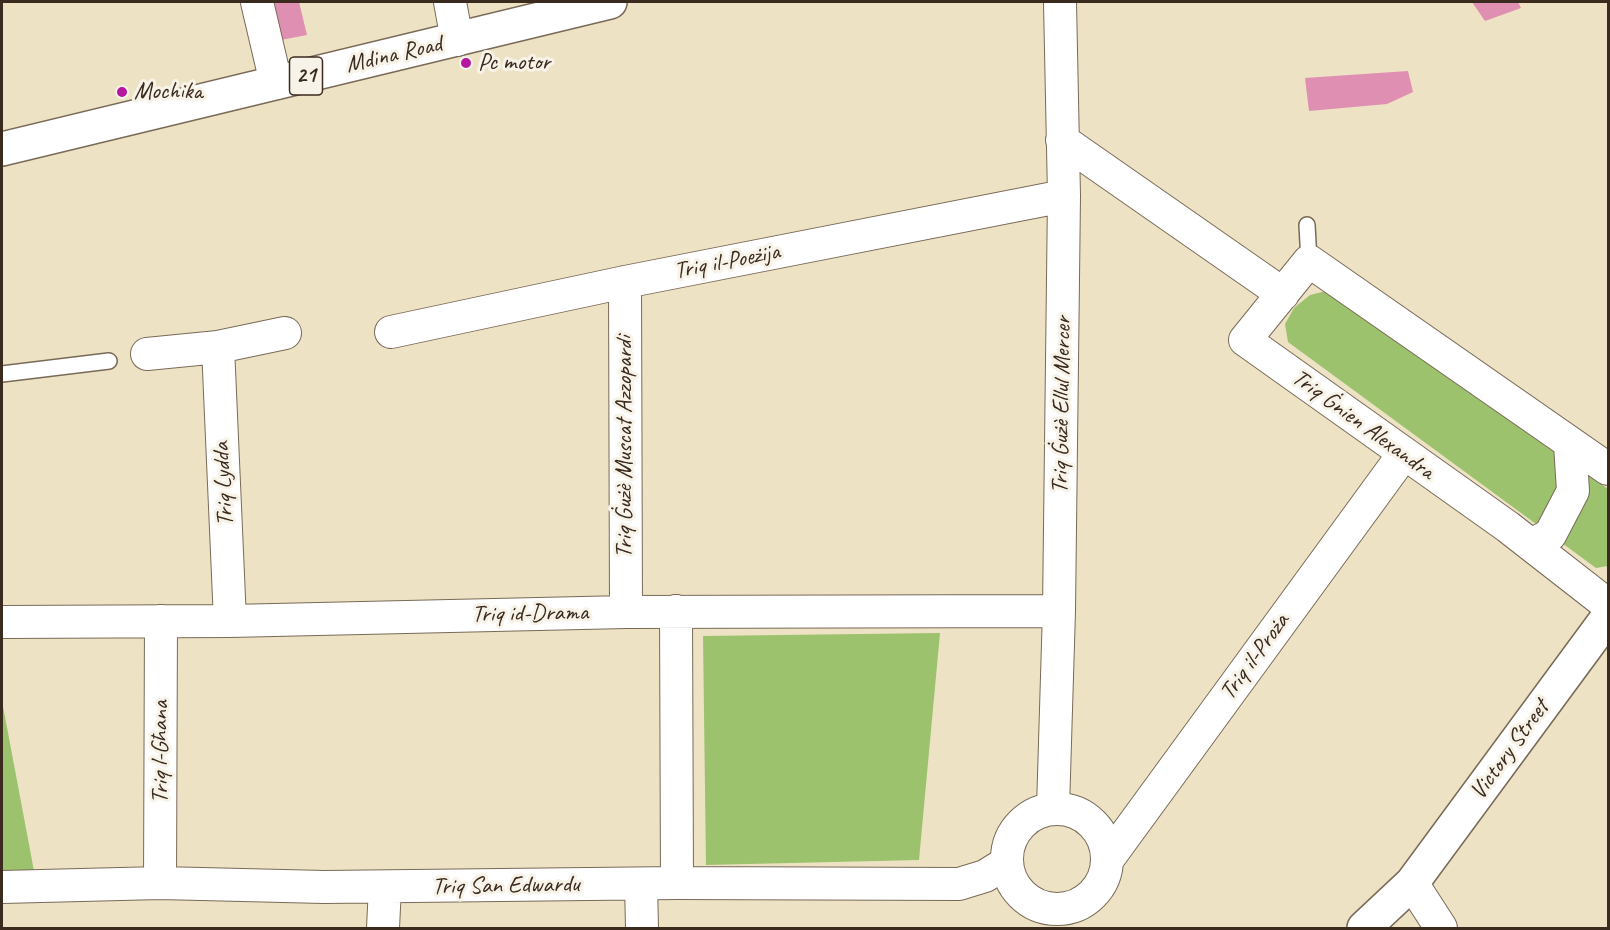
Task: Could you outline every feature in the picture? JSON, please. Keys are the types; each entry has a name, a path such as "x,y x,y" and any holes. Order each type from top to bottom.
{"main road":[{"name":"Mdina Road","path":"2,149 610,2"},
{"name":"Victory Street","path":"1364,928 1412,883 1603,633"}],"street":[{"path":"257,2 276,83"},
{"path":"450,2 457,40"},
{"name":"Triq Ġużè Ellul Mercer","path":"1053,808 1059,611 1064,196 1060,2"},
{"path":"1062,140 1283,294"},
{"name":"Triq il-Poeżija","path":"391,332 625,282 1064,196"},
{"path":"1309,261 1608,469"},
{"name":"Triq Ġnien Alexandra","path":"1309,261 1245,340 1531,545 1608,605"},
{"name":"Triq Ġużè Muscat Azzopardi","path":"625,282 626,612"},
{"path":"147,354 218,347 285,333"},
{"name":"Triq Lydda","path":"218,347 230,621"},
{"path":"1531,545 1550,535 1573,491 1570,444"},
{"name":"Triq il-Proża","path":"1108,859 1403,454"},
{"path":"676,611 677,883"},
{"name":"Triq id-Drama","path":"2,622 230,621 676,611 1059,611"},
{"name":"Triq l-Għana","path":"160,883 161,621"},
{"path":"1053,808 1086,818 1098,830 1106,846 1108,859 1105,876 1095,891 1060,919 1022,896 1011,881 1006,863 1009,840 1019,826 1032,815 1053,808"},
{"name":"Triq San Edwardu","path":"2,887 160,883 385,887 677,883 959,884 985,876 1006,863"},
{"path":"1412,883 1441,928"},
{"path":"641,884 642,928"},
{"path":"383,928 385,887"}],"lane":[{"path":"1307,225 1309,261"},
{"path":"2,374 109,361"}],"green space":[{"path":"1326,291 1608,489 1608,566 1596,568 1288,342 1285,324 1294,308 1310,295"},
{"path":"940,633 919,860 706,865 703,636"},
{"path":"2,701 34,871 2,870"}],"building":[{"path":"273,2 299,2 307,35 281,40"},
{"path":"1472,2 1518,2 1521,8 1485,21"},
{"path":"1408,71 1413,92 1387,104 1309,111 1305,78"}],"place":[{"name":"Pc motor","path":"466,63"},
{"name":"Mochika","path":"122,92"}]}
